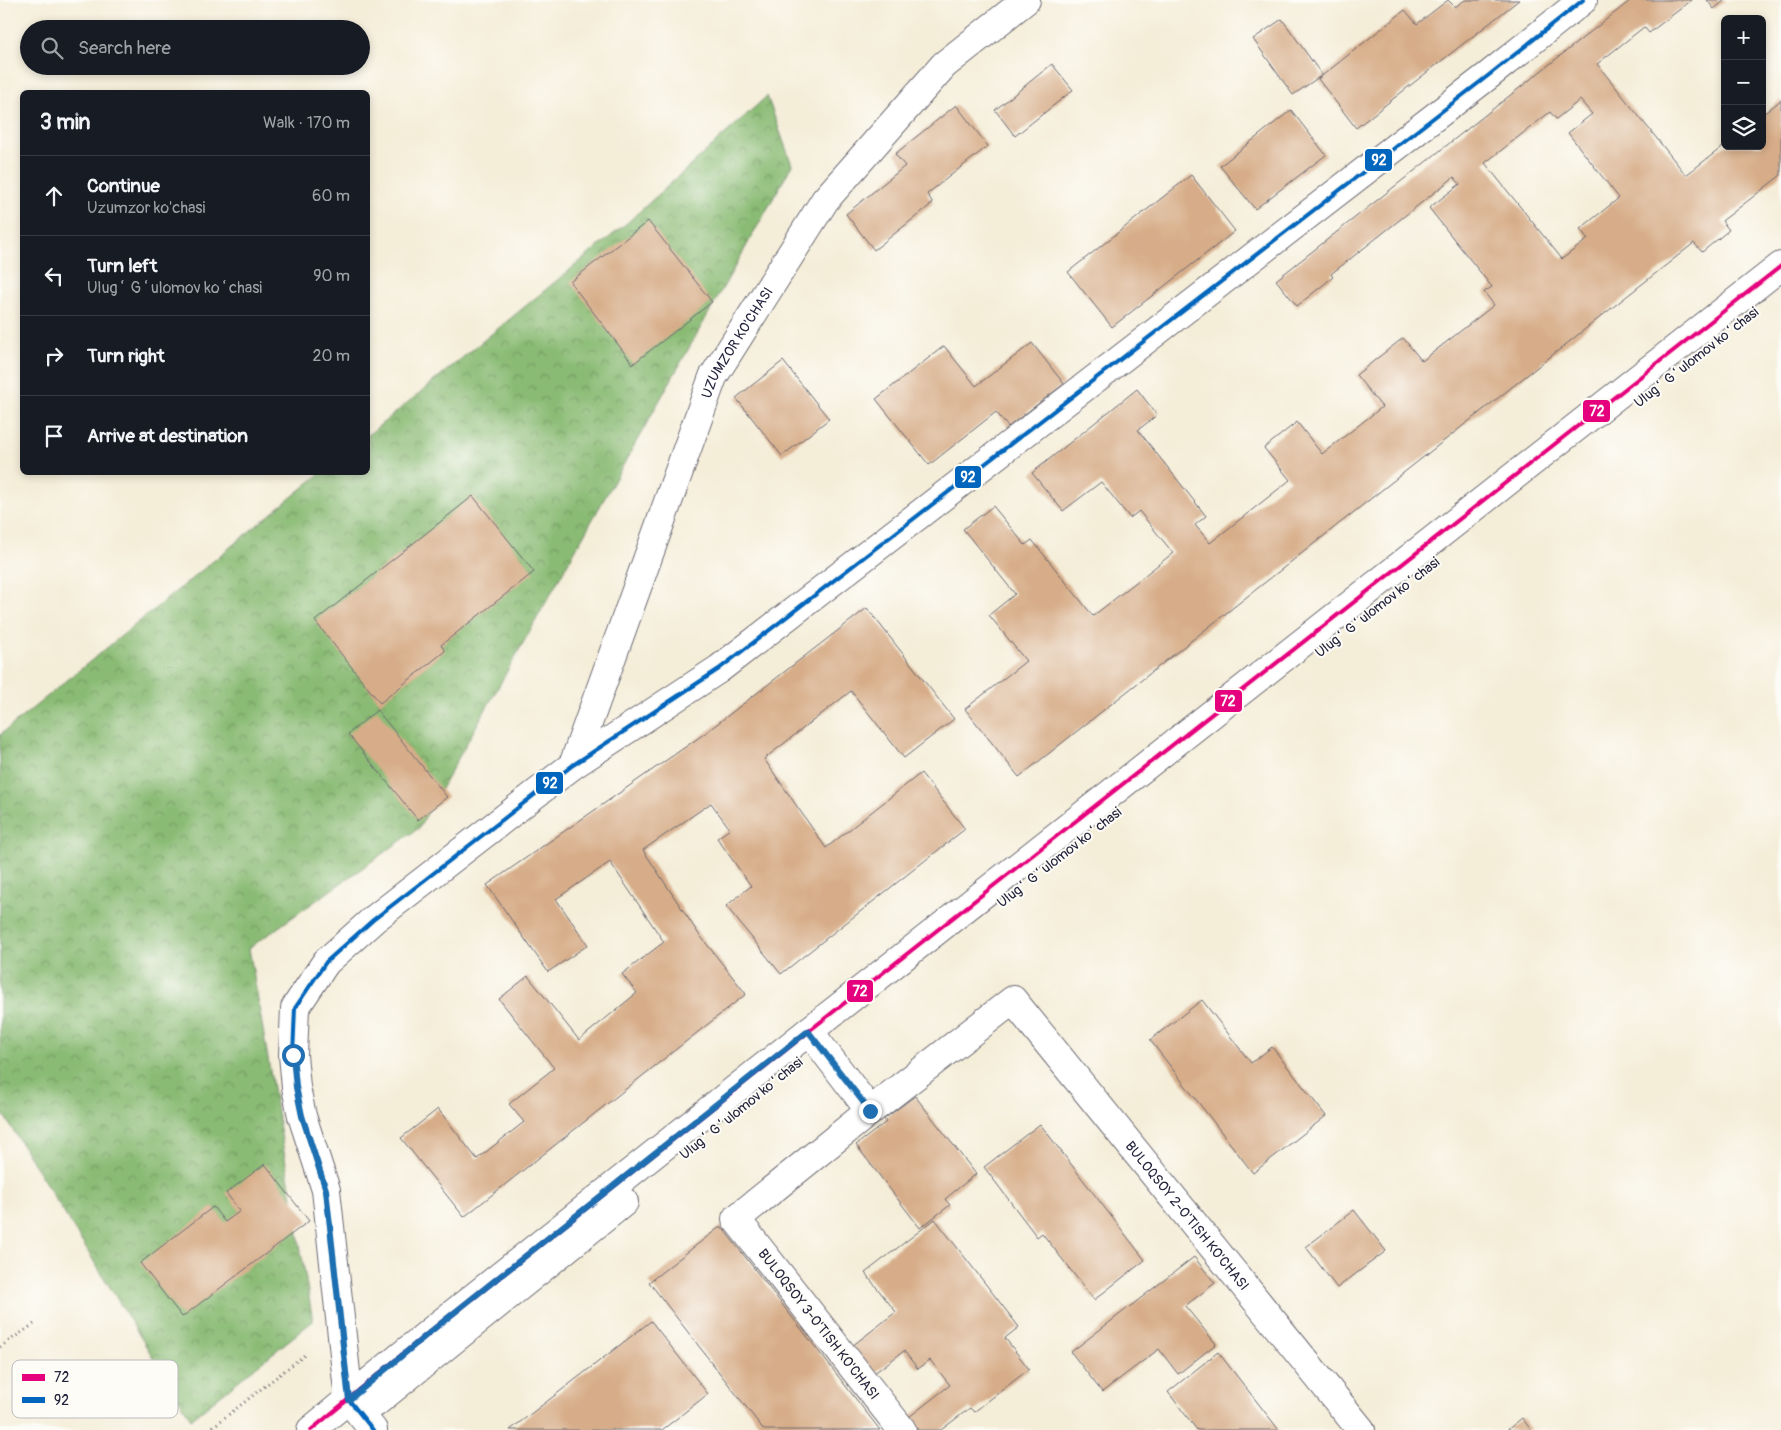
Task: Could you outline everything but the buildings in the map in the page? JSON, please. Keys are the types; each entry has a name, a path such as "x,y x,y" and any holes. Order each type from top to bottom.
{"street":[{"name":"UZUMZOR KO'CHASI","path":"573,765 713,378 825,200 944,65 1026,0"},
{"path":"356,1419 341,1327 326,1190 302,1116 296,1087 293,1055 295,1008 326,962 373,920 573,765 719,669 1481,81 1583,0"},
{"name":"Ulugʻ Gʻulomov koʻchasi","path":"311,1430 356,1419 814,1038 1781,266"},
{"name":"Ulugʻ Gʻulomov koʻchasi","path":"814,1038 1781,290"},
{"name":"BULOQSOY 2-O'TISH KO'CHASI","path":"870,1111 1013,1000 1361,1430"},
{"path":"814,1038 870,1111"},
{"name":"BULOQSOY 3-O'TISH KO'CHASI","path":"870,1111 736,1219 902,1430"}],"path":[{"path":"0,1347 37,1322"},
{"path":"208,1430 341,1327"}],"green space":[{"path":"767,96 792,165 419,828 249,948 313,1321 191,1419 178,1398 178,1360 155,1360 0,1109 0,735 319,475 370,475 370,433 627,223"}],"transit line":[{"name":"92","path":"373,1430 349,1400 326,1190 302,1116 296,1087 293,1055 295,1008 326,962 373,920 573,765 719,669 1489,75 1583,0"},
{"name":"72","path":"311,1430 435,1328 809,1031 1781,266"}],"route":[{"path":"293,1055 296,1087 302,1116 326,1190 349,1400 435,1328 808,1031 870,1111"}]}
